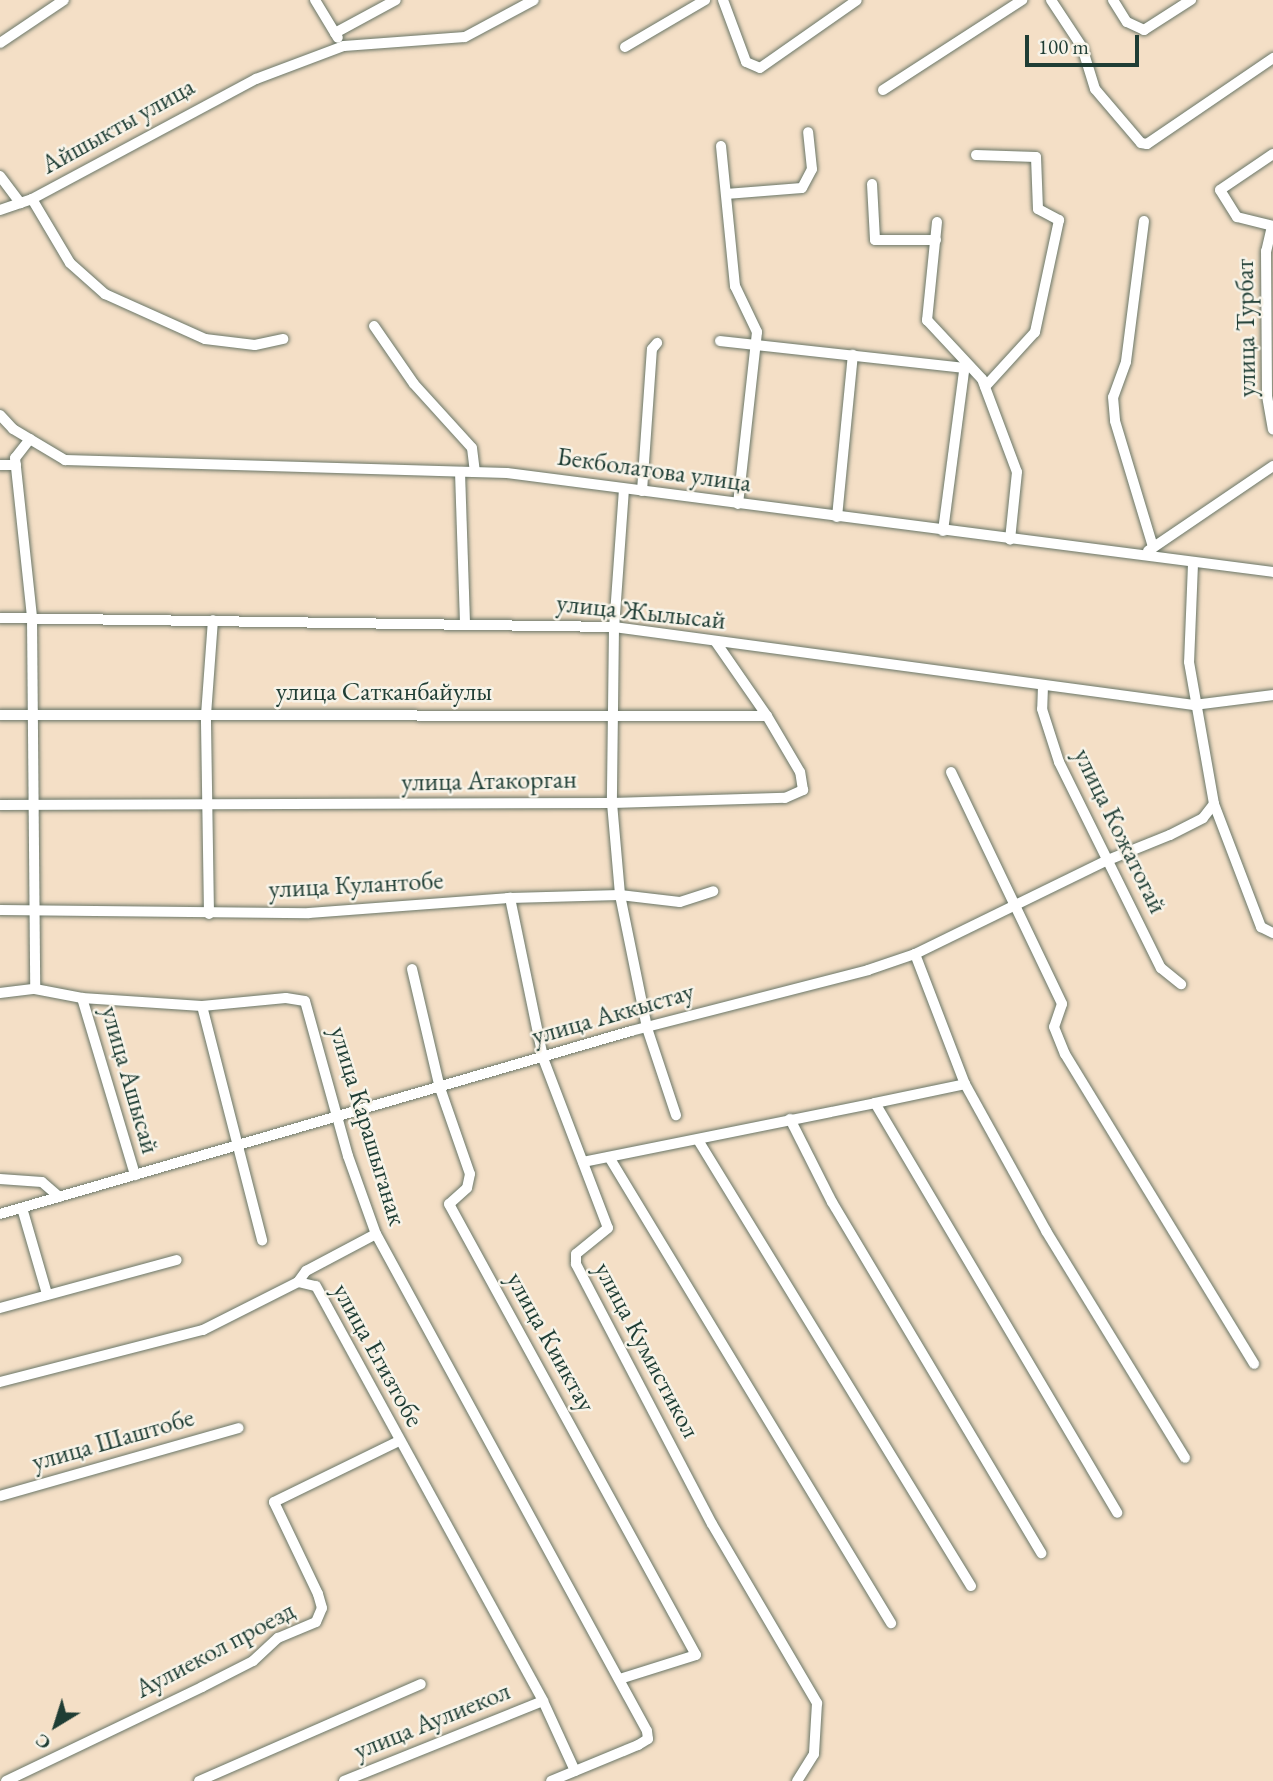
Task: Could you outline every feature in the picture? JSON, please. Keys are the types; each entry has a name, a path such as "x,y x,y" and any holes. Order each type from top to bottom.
{"street":[{"path":"0,43 64,0"},
{"path":"315,0 344,46"},
{"path":"335,33 396,0"},
{"name":"Айшыкты улица","path":"0,210 32,199 256,79 344,46 465,37 534,0"},
{"path":"625,47 705,0"},
{"path":"723,0 746,62 760,68 840,3 857,0"},
{"path":"883,90 1022,0"},
{"path":"1051,0 1083,47 1096,89 1126,131 1147,144 1273,58"},
{"path":"1113,0 1136,29 1151,26 1191,0"},
{"path":"726,194 802,188 812,169 808,132"},
{"path":"721,146 735,285 757,332 738,504"},
{"path":"1272,226 1237,217 1220,190 1273,154"},
{"path":"976,155 1036,157 1038,209 1059,220 1035,332 985,387"},
{"path":"0,176 20,203"},
{"path":"872,184 875,240 936,240"},
{"path":"32,199 70,263 104,294 205,339 255,345 284,339"},
{"path":"1144,221 1126,362 1112,397 1115,421 1153,547"},
{"path":"937,222 927,320 985,387 1017,472 1010,540"},
{"name":"улица Турбат","path":"1272,226 1266,251 1267,396 1273,429"},
{"path":"374,326 414,384 472,447 475,472"},
{"path":"720,341 965,364"},
{"path":"642,491 652,349 657,343"},
{"path":"837,517 853,355"},
{"path":"943,531 965,364"},
{"path":"0,415 30,439 15,458 32,618 35,989"},
{"name":"Бекболатова улица","path":"30,439 65,460 475,472 1273,572"},
{"path":"0,465 16,465"},
{"path":"1138,557 1270,471"},
{"path":"460,472 465,622"},
{"path":"624,489 614,627 612,803 620,895 647,1028 676,1115"},
{"path":"1193,564 1189,662 1194,705 1214,804 1261,927 1273,933"},
{"name":"улица Жылысай","path":"0,618 465,622 614,627 1194,705 1273,695"},
{"path":"209,914 206,715 213,620"},
{"name":"улица Атакорган","path":"0,805 208,807 612,803 785,798 803,790 800,772 767,716 715,641"},
{"name":"улица Кожатогай","path":"1043,686 1042,709 1059,762 1161,968 1181,984"},
{"name":"улица Сатканбайулы","path":"0,715 613,713 767,716"},
{"path":"951,772 1062,1004 1054,1027 1065,1054 1254,1364"},
{"name":"улица Аккыстау","path":"0,1214 647,1028 868,971 915,954 1108,860 1203,818 1214,804"},
{"name":"улица Кулантобе","path":"0,910 309,913 510,898 620,895 680,902 713,891"},
{"name":"улица Кумистикол","path":"510,898 543,1058 608,1228 576,1254 576,1264 712,1524 793,1656 817,1703 814,1754 797,1781"},
{"path":"915,954 965,1084 1046,1231 1185,1458"},
{"name":"улица Кииктау","path":"412,969 439,1088 470,1174 467,1188 449,1204 696,1655 620,1679"},
{"name":"улица Карашыганак","path":"0,993 35,989 82,998 202,1006 286,998 305,1001 340,1116 348,1156 376,1234 620,1679 648,1739 575,1771"},
{"name":"улица Ашысай","path":"82,998 135,1175"},
{"path":"202,1006 262,1240"},
{"path":"583,1162 965,1084"},
{"path":"875,1103 1117,1513"},
{"path":"790,1119 832,1202 1041,1553"},
{"path":"698,1140 971,1586"},
{"path":"609,1157 891,1623"},
{"path":"0,1179 42,1182 59,1197"},
{"path":"22,1208 47,1294"},
{"path":"298,1282 306,1271 376,1234"},
{"path":"0,1308 177,1260"},
{"name":"улица Егизтобе","path":"0,1382 203,1330 298,1282 316,1286 543,1701"},
{"name":"улица Шаштобе","path":"0,1496 238,1428"},
{"name":"Аулиекол проезд","path":"6,1781 253,1661 278,1638 316,1622 322,1608 318,1594 274,1502 399,1441"},
{"path":"199,1781 421,1684"},
{"name":"улица Аулиекол","path":"344,1781 543,1701 575,1771"},
{"path":"551,1781 575,1771"}]}
